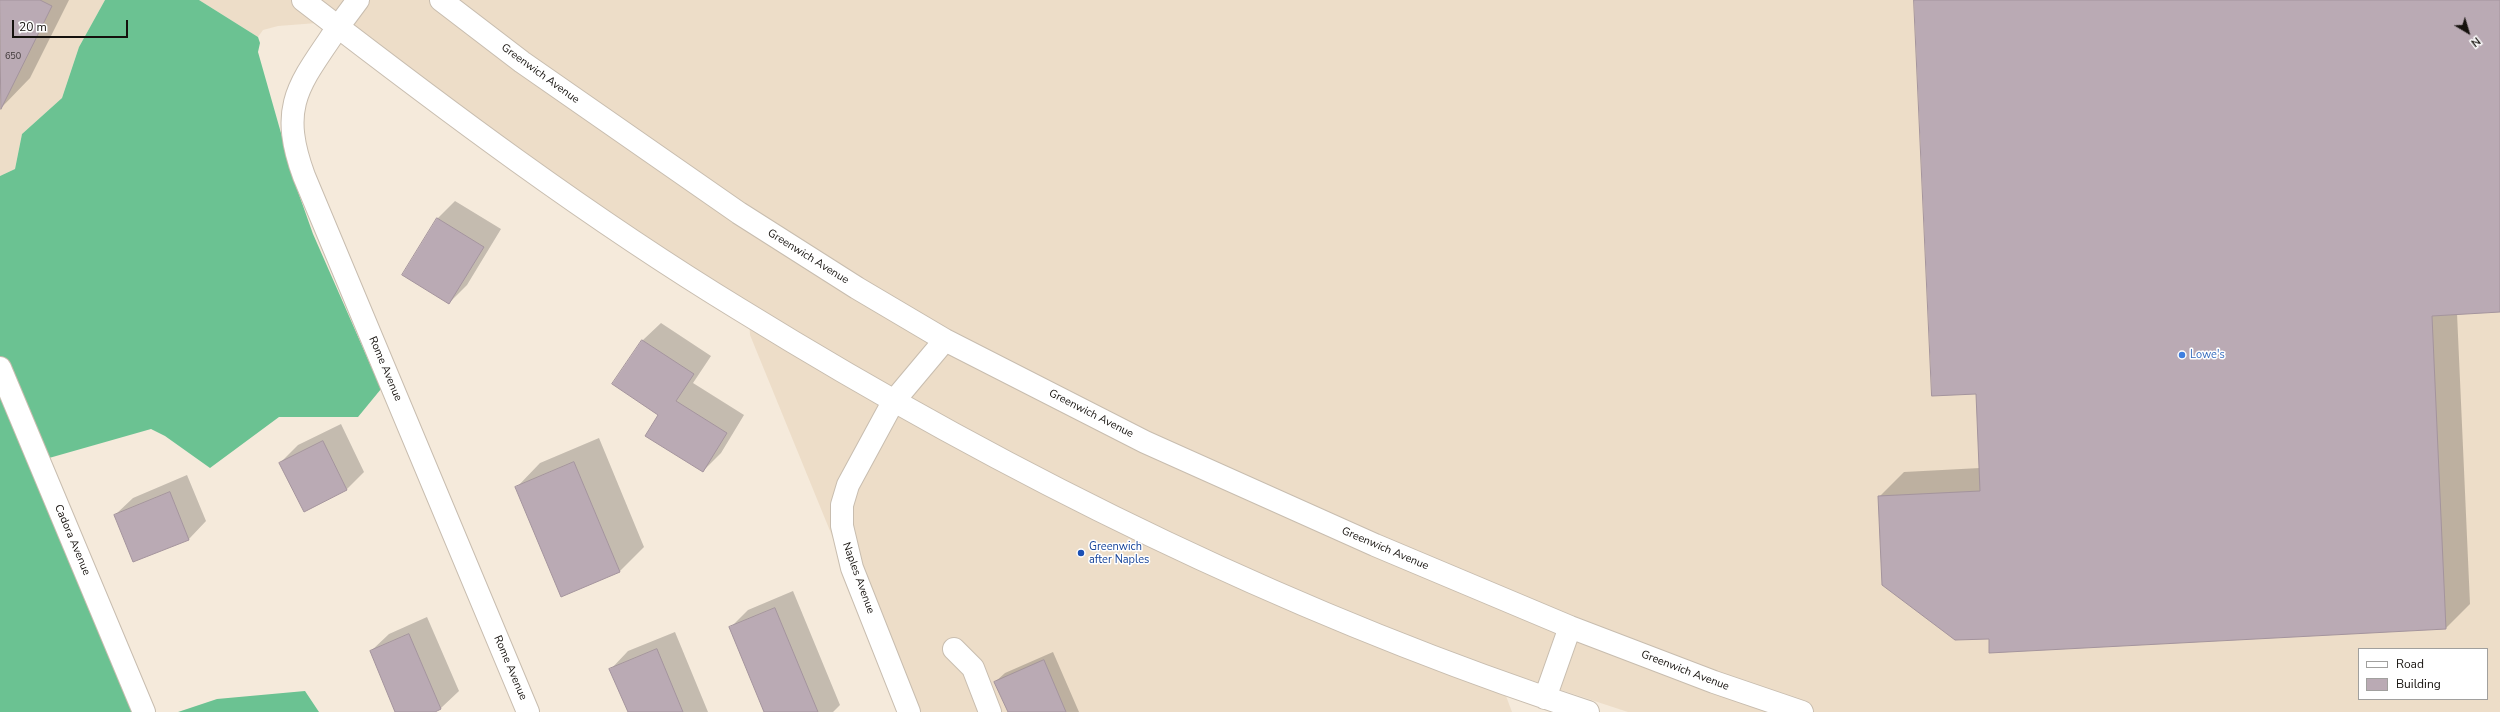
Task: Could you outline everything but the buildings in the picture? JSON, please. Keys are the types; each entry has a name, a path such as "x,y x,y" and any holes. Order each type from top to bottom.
{"main road":[{"path":"303,0 522,162 638,243 736,308 893,402 1192,557 1544,705 1588,712"},
{"name":"Rome Avenue","path":"358,0 308,72 298,93 291,125 295,147 307,183 528,712"},
{"name":"Greenwich Avenue","path":"441,0 522,62 739,213 857,288 945,340 1145,442 1245,488 1570,627 1714,682 1802,712"},
{"name":"Naples Avenue","path":"909,712 852,568 842,526 842,505 848,485 893,402 945,340"},
{"name":"Cadora Avenue","path":"0,368 144,712"},
{"path":"1544,705 1570,627"},
{"path":"954,649 973,668 990,712"}],"shaded area":[{"path":"0,0 105,0 79,47 62,98 22,134 15,169 0,176"},
{"path":"199,0 2500,0 2500,712 1628,712 1509,673 1500,680 1512,712 904,712 750,335 749,314 317,23 278,26 263,30 258,37"}],"green space":[{"path":"105,0 199,0 258,37 260,43 258,52 296,186 313,234 381,389 358,417 279,417 210,468 165,436 151,429 35,462 138,712 0,712 0,176 15,169 22,134 62,98 79,47"},
{"path":"305,691 319,712 178,712 217,699"}],"place":[{"name":"Lowe's","path":"2182,355"},
{"name":"Greenwich after Naples","path":"1081,553"}]}
